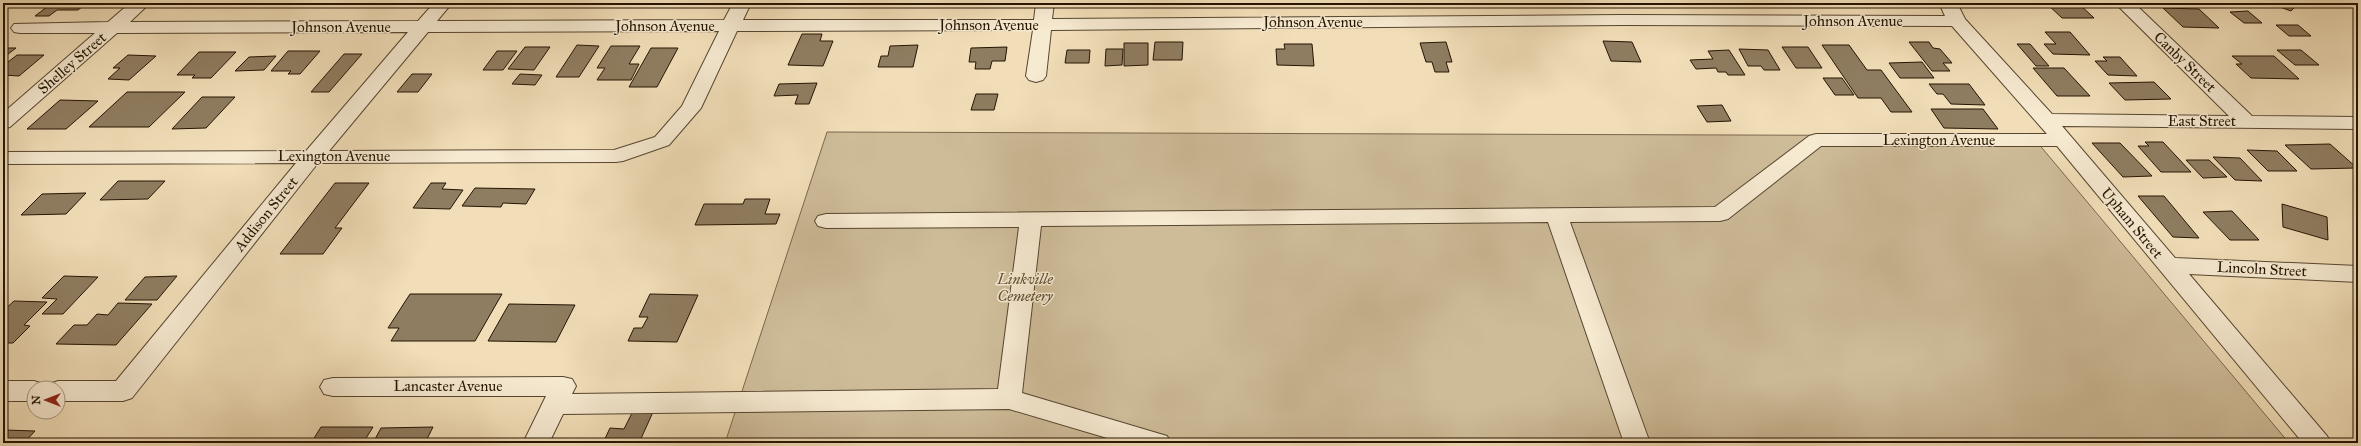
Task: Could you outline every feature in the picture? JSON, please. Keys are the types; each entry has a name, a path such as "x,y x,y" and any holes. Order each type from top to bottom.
{"street":[{"name":"Shelley Street","path":"3,123 141,3"},
{"name":"Addison Street","path":"66,391 123,391 313,156 444,3"},
{"path":"731,25 742,3"},
{"path":"1036,76 1045,3"},
{"path":"1344,3 1348,22"},
{"name":"Canby Street","path":"2124,3 2246,121"},
{"name":"Johnson Avenue","path":"20,28 1615,20 1952,12"},
{"name":"Upham Street","path":"1952,12 2046,120 2318,443"},
{"name":"Lexington Avenue","path":"3,158 616,156 662,141 691,108 731,25"},
{"name":"East Street","path":"2046,120 2358,123"},
{"name":"Lexington Avenue","path":"1556,215 1720,214 1816,140 2062,140"},
{"path":"826,221 1556,215 1638,443"},
{"path":"1009,399 1031,219"},
{"name":"Lincoln Street","path":"2167,265 2358,274"},
{"name":"Lancaster Avenue","path":"333,387 559,395 1009,399 1158,443"},
{"path":"3,391 26,391"},
{"path":"536,443 559,395"}],"green space":[{"name":"Linkville Cemetery","path":"827,132 2032,136 2289,443 725,443"}],"building":[{"path":"52,3 110,3 107,6 83,6 78,10 57,10 49,16 35,16"},
{"path":"373,3 399,3 397,5 372,5"},
{"path":"1071,3 1105,3 1105,7 1070,7"},
{"path":"2046,3 2078,3 2094,18 2062,18"},
{"path":"2156,3 2195,3 2198,6 2158,5"},
{"path":"2269,3 2299,3 2291,11"},
{"path":"2163,8 2199,9 2219,28 2183,27"},
{"path":"2248,11 2262,23 2244,23 2230,12"},
{"path":"2276,25 2298,25 2311,36 2289,36"},
{"path":"2045,32 2070,32 2090,55 2053,54 2044,44 2056,44"},
{"path":"802,34 822,34 820,41 833,41 823,66 788,65"},
{"path":"1603,41 1632,42 1641,62 1611,61"},
{"path":"1155,42 1183,42 1182,60 1153,60"},
{"path":"1446,42 1452,62 1446,62 1449,72 1435,72 1432,62 1426,62 1420,43"},
{"path":"1909,42 1929,42 1933,48 1940,49 1952,63 1943,63 1950,71 1932,71"},
{"path":"1124,43 1148,43 1148,65 1124,66"},
{"path":"1284,44 1312,44 1314,66 1277,65 1276,49 1285,49"},
{"path":"2017,44 2030,44 2049,66 2036,66"},
{"path":"577,45 599,46 579,77 556,77"},
{"path":"918,45 913,67 878,67 881,56 888,56 890,46"},
{"path":"1822,45 1849,45 1867,70 1881,70 1912,112 1891,112 1881,98 1858,98"},
{"path":"611,46 640,46 629,64 639,64 631,80 597,80 605,68 597,68"},
{"path":"525,47 550,47 534,70 508,69"},
{"path":"1007,47 1005,61 992,61 990,69 975,69 976,62 969,62 971,48"},
{"path":"1782,47 1808,47 1822,68 1796,68"},
{"path":"3,48 16,48 3,58"},
{"path":"651,48 678,48 657,87 629,87"},
{"path":"1106,49 1123,49 1122,65 1105,66"},
{"path":"1739,49 1768,50 1780,70 1764,70 1761,66 1748,66"},
{"path":"1067,50 1090,50 1089,63 1065,63"},
{"path":"1729,50 1745,75 1728,75 1726,72 1718,72 1716,68 1696,69 1690,60 1713,59 1708,51"},
{"path":"2277,50 2301,50 2319,65 2295,65"},
{"path":"288,51 320,51 300,74 288,74 291,71 271,71"},
{"path":"497,51 517,51 503,70 483,70"},
{"path":"199,52 236,52 211,78 192,78 195,75 177,75"},
{"path":"344,54 362,54 329,92 311,92"},
{"path":"17,55 44,55 19,76 3,75 3,66"},
{"path":"128,55 156,56 129,80 108,79 120,68 113,68"},
{"path":"276,56 264,70 235,71 249,57"},
{"path":"2232,56 2274,56 2299,79 2251,78 2236,64 2242,64"},
{"path":"2103,57 2120,57 2137,76 2108,75 2095,61 2107,61"},
{"path":"1922,62 1934,78 1900,78 1889,63"},
{"path":"2033,68 2064,68 2090,96 2057,96"},
{"path":"412,74 432,74 418,92 397,92"},
{"path":"520,74 542,75 535,85 512,84"},
{"path":"1823,78 1842,78 1854,95 1835,95"},
{"path":"2154,82 2171,99 2125,100 2109,83"},
{"path":"817,83 809,104 795,104 798,95 774,96 779,84"},
{"path":"1929,84 1969,84 1985,105 1951,104 1943,94 1937,94"},
{"path":"127,92 185,92 149,127 89,127"},
{"path":"976,94 998,94 994,110 971,110"},
{"path":"202,97 235,97 206,128 172,129"},
{"path":"60,100 98,101 66,129 27,129"},
{"path":"1722,105 1731,121 1707,122 1697,106"},
{"path":"1931,109 1983,109 1998,129 1944,128"},
{"path":"2145,142 2163,142 2191,172 2161,172 2138,146 2149,146"},
{"path":"2092,143 2120,143 2152,176 2123,177"},
{"path":"2330,144 2357,168 2311,169 2285,145"},
{"path":"2247,150 2277,151 2297,171 2268,171"},
{"path":"2213,157 2240,158 2262,181 2235,180"},
{"path":"2186,160 2209,160 2227,177 2203,178"},
{"path":"118,181 165,181 148,199 100,200"},
{"path":"335,183 369,183 335,228 342,228 323,254 280,254"},
{"path":"431,183 446,183 442,189 463,190 450,209 413,208"},
{"path":"475,188 535,189 526,204 503,203 501,207 462,206"},
{"path":"86,193 66,214 21,215 42,194"},
{"path":"2138,196 2164,196 2199,238 2173,237"},
{"path":"745,199 770,199 765,214 780,214 776,224 695,225 704,204 743,204"},
{"path":"2282,204 2327,217 2328,240 2283,227"},
{"path":"2232,211 2259,240 2230,240 2203,212"},
{"path":"64,276 98,277 63,314 42,314 57,299 42,298"},
{"path":"177,276 157,300 125,300 145,277"},
{"path":"410,294 502,294 475,341 391,341 399,328 388,328"},
{"path":"650,294 698,295 677,342 628,341 634,328 642,328 648,317 639,317"},
{"path":"14,301 47,302 24,325 30,326 13,343 3,343 3,311"},
{"path":"118,303 152,304 116,345 56,344 74,325 87,325 97,314 108,315"},
{"path":"509,304 575,305 556,342 488,341"},
{"path":"633,411 653,412 639,443 603,443 610,428 624,429"},
{"path":"321,427 373,427 363,443 311,443"},
{"path":"433,427 425,443 373,443 381,428"},
{"path":"5,430 35,431 24,443 3,443"}]}
